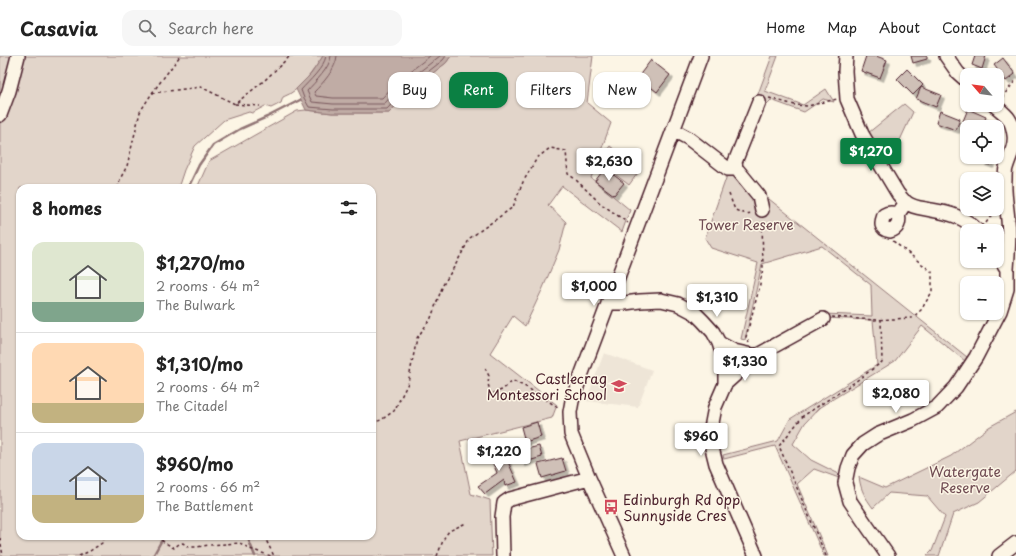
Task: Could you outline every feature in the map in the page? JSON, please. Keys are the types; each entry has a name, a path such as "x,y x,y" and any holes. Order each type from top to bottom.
{"street":[{"path":"0,115 9,91 18,56"},
{"path":"624,556 571,434 570,412 572,401 608,303 701,56"},
{"path":"846,56 845,71 847,99 862,134 898,194 914,207 959,217 973,224"},
{"path":"946,56 960,75"},
{"path":"759,102 736,162 736,168 759,196 762,210"},
{"path":"888,556 850,501 845,483 848,468 853,455 863,444 877,435 912,420 937,407 956,387 976,357 1000,311 1007,289 1009,234 1005,196 1010,179 1006,168 1012,151 1014,137 1012,126 1008,117 1002,112"},
{"path":"673,130 688,138 728,169 736,168"},
{"path":"892,231 898,225 900,219 898,214 906,202"},
{"path":"1004,264 1007,269"},
{"path":"608,303 661,300 678,304 695,313 713,332 719,343 724,359 725,384 715,407 711,428 712,448 716,464 756,556"},
{"path":"725,384 753,358 823,319"},
{"path":"719,343 734,351 753,358"},
{"path":"503,556 502,517 504,503 510,499 589,478"},
{"path":"999,556 1016,543"}],"path":[{"path":"119,184 127,166 140,112 152,93 180,56"},
{"path":"235,104 265,80 290,56"},
{"path":"1004,95 1016,80"},
{"path":"152,93 201,87 235,104 260,106"},
{"path":"759,102 765,97 795,105 808,106 847,97"},
{"path":"376,422 381,420 394,410 408,383 417,338 431,318 443,285 470,238 513,207 523,182 537,158 550,148 566,152 568,174 600,203 636,228"},
{"path":"729,194 735,210 746,214 762,210 763,268 746,337 753,358"},
{"path":"984,224 990,216"},
{"path":"823,319 831,317 862,320 912,318 921,310 932,292 932,272 893,241 892,231"},
{"path":"826,556 779,446 803,416 852,384 882,362 880,320"},
{"path":"485,368 489,376 488,384 491,394 502,390 513,382 526,387 559,408 572,401"},
{"path":"437,556 444,538 449,531 466,523"},
{"path":"0,538 3,556"},
{"path":"79,556 90,551 102,543 103,540"},
{"path":"162,540 174,548 178,544 183,543 188,547 197,548 209,545 240,543 250,550 271,556"},
{"path":"266,540 274,556"}],"shaded area":[{"name":"Castlecrag Montessori School","path":"604,353 652,370 638,407 586,401"}],"green space":[{"path":"0,56 323,56 306,80 295,90 283,97 281,103 271,108 265,106 252,113 249,112 224,120 195,146 179,184 16,184 16,540 376,540 376,184 199,184 209,161 297,111 306,110 332,113 389,113 394,108 441,108 441,72 434,72 446,63 451,56 593,56 587,103 611,123 591,178 630,210 622,232 562,186 548,205 566,222 559,250 525,326 513,316 490,353 557,405 552,418 460,441 471,494 490,500 492,556 0,556"},
{"path":"772,56 778,56 765,91 803,105 826,89 834,102 823,99 804,112 771,100 756,115 751,113"},
{"path":"904,104 913,112 890,162 868,133"},
{"path":"610,146 640,170 629,185 598,161"},
{"name":"Tower Reserve","path":"731,164 764,195 967,357 965,361 922,326 895,361 820,407 805,423 793,444 811,460 839,474 839,478 814,469 797,484 828,556 824,556 775,446 724,459 723,455 778,441 790,419 877,365 873,320 823,318 824,314 872,316 871,285 822,246 762,264 745,340 741,339 758,263 711,248 705,238"},
{"name":"Watergate Reserve","path":"1016,412 1016,471 979,502 953,514 939,556 927,556 932,551 945,517 927,496 889,493 873,508 862,490 859,477 885,488 951,456 989,427"}],"water":[{"path":"323,56 451,56 446,63 434,72 388,72 388,108 394,108 389,113 332,113 306,110 296,89 311,74"}],"building":[{"path":"866,56 876,56 887,60 880,78 861,71"},
{"path":"911,56 927,56 927,59 913,63"},
{"path":"975,56 986,56 982,68 972,65"},
{"path":"1003,58 1015,74 1006,81 1004,78 1004,68 996,68 994,65"},
{"path":"651,60 670,75 657,92 651,87 651,72 642,72"},
{"path":"907,69 923,85 913,95 897,79"},
{"path":"921,87 941,95 936,107 916,99"},
{"path":"940,111 960,119 956,130 936,123"},
{"path":"967,112 975,112 986,117 985,120 963,120"},
{"path":"605,168 624,183 614,195 595,181"},
{"path":"537,422 541,437 525,442 521,427"},
{"path":"499,446 502,456 505,455 517,482 505,486 504,480 485,494 478,486 497,473 488,451"},
{"path":"539,446 542,457 522,463 519,451"},
{"path":"562,458 566,471 542,478 538,464"}],"waterway":[{"path":"190,184 199,165 213,145 240,129 300,100"},
{"path":"153,556 162,540"},
{"path":"249,540 255,556"}],"place":[{"name":"Castlecrag Montessori School","path":"619,386"},
{"name":"Edinburgh Rd opp Sunnyside Cres","path":"611,507"}]}
